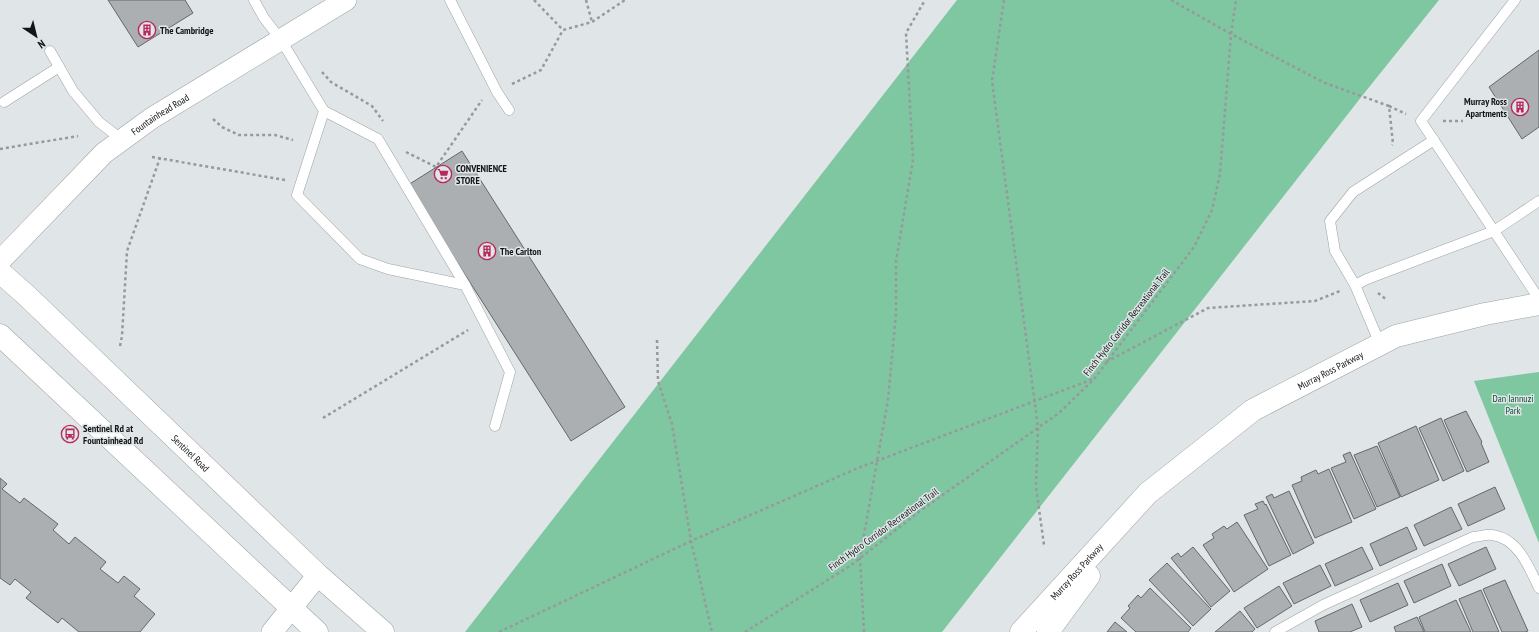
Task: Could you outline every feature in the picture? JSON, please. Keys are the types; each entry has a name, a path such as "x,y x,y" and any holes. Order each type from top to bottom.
{"street":[{"name":"Fountainhead Road","path":"0,261 104,153 121,139 152,118 346,0"},
{"name":"Sentinel Road","path":"0,272 26,295 318,575 384,632"},
{"name":"Murray Ross Parkway","path":"1021,632 1148,493 1253,410 1396,336 1485,314 1539,304"},
{"path":"0,335 317,632"},
{"name":"Murray Ross Parkway","path":"1048,632 1148,493"},
{"path":"272,632 318,575"}],"lane":[{"path":"254,0 264,18 281,40 324,111 378,139 465,286 510,372 495,426"},
{"path":"450,0 497,92 509,110"},
{"path":"1515,0 1421,121 1539,299"},
{"path":"50,51 73,91 99,122 121,139"},
{"path":"4,102 59,67"},
{"path":"324,111 297,195 360,259 388,269 465,286"},
{"path":"1380,344 1355,285 1335,251 1330,221 1353,192 1434,140"},
{"path":"1355,285 1367,279 1494,231 1539,201"},
{"path":"1275,632 1323,605 1473,538 1490,535 1504,538 1514,545 1523,556 1539,588"}],"path":[{"path":"534,0 563,30 592,22 625,0"},
{"path":"586,0 592,22"},
{"path":"864,632 860,557 888,400 896,313 896,261 913,160 906,33 925,0"},
{"path":"1004,0 992,81 1038,428 1036,487 1044,545"},
{"path":"1171,0 1231,34 1325,83 1389,106 1393,144 1388,148"},
{"name":"Finch Hydro Corridor Recreational Trail","path":"745,632 850,566 920,511 1059,413 1094,379 1194,247 1212,210 1220,174 1231,34 1236,0"},
{"path":"213,119 222,127 239,135 275,135 293,140"},
{"path":"0,150 78,136"},
{"path":"152,158 160,158 285,180"},
{"path":"120,346 122,336 126,251 160,158"},
{"path":"1367,279 1373,289 1387,300"},
{"path":"1106,363 1208,308 1315,301 1355,285"},
{"path":"323,418 483,321"},
{"path":"657,340 658,381 672,424 691,541 712,632"},
{"path":"499,632 691,541 877,460 1094,379"}],"green space":[{"path":"957,0 1439,0 942,632 465,632"},
{"name":"Dan Iannuzi Park","path":"1539,372 1539,543 1474,381"}],"building":[{"name":"The Cambridge","path":"108,0 185,0 193,13 138,47"},
{"name":"Murray Ross Apartments","path":"1539,50 1539,127 1522,139 1489,87"},
{"name":"The Carlton","path":"462,151 625,407 571,441 408,185"},
{"path":"1466,411 1482,442 1481,443 1489,462 1467,472 1444,420"},
{"path":"1441,418 1464,471 1443,481 1419,428"},
{"path":"1416,426 1439,480 1401,497 1378,443"},
{"path":"1377,446 1400,497 1377,507 1354,455"},
{"path":"1350,452 1376,509 1354,519 1331,468 1346,462 1343,455"},
{"path":"1329,469 1352,522 1315,538 1292,485 1302,481 1301,477 1316,470 1318,474"},
{"path":"0,478 7,484 2,489 20,503 24,498 58,524 53,530 69,544 75,537 106,562 100,569 118,583 124,576 140,589 134,596 155,614 140,632 79,632 62,618 58,623 26,598 31,592 15,579 10,585 0,578"},
{"path":"1495,487 1505,509 1468,526 1458,504"},
{"path":"1289,491 1314,543 1293,554 1266,497 1272,494 1274,498"},
{"path":"1263,501 1265,505 1266,504 1291,555 1269,566 1244,515 1258,509 1255,504"},
{"path":"1451,507 1462,529 1424,546 1414,525"},
{"path":"1237,522 1268,569 1234,592 1203,545 1214,538 1212,534 1224,526 1227,529"},
{"path":"1407,527 1417,549 1380,566 1370,544"},
{"path":"1193,547 1230,591 1211,607 1171,558 1178,553 1181,557"},
{"path":"1362,547 1373,569 1335,586 1325,564"},
{"path":"1486,547 1496,569 1459,586 1448,564"},
{"path":"1167,563 1211,609 1193,626 1149,580"},
{"path":"1442,564 1451,586 1414,603 1404,581"},
{"path":"1320,565 1331,586 1294,604 1283,583"},
{"path":"1505,580 1528,631 1502,632 1483,589"},
{"path":"1398,583 1408,605 1370,622 1360,600"},
{"path":"1279,586 1292,606 1257,628 1244,608"},
{"path":"1150,588 1191,628 1188,632 1136,632 1121,618 1130,608 1128,606 1138,595 1141,598"},
{"path":"1481,590 1499,632 1473,632 1459,599"},
{"path":"1456,600 1471,632 1425,632 1419,617"},
{"path":"1352,604 1362,627 1350,632 1319,632 1315,621"},
{"path":"1240,611 1255,629 1252,632 1215,632"},
{"path":"1417,617 1424,632 1396,632 1394,627"},
{"path":"1115,622 1127,632 1107,632"}],"place":[{"name":"The Cambridge","path":"147,30"},
{"name":"Murray Ross Apartments","path":"1520,107"},
{"name":"CONVENIENCE STORE","path":"443,174"},
{"name":"The Carlton","path":"487,251"},
{"name":"Sentinel Rd at Fountainhead Rd","path":"70,434"}]}
